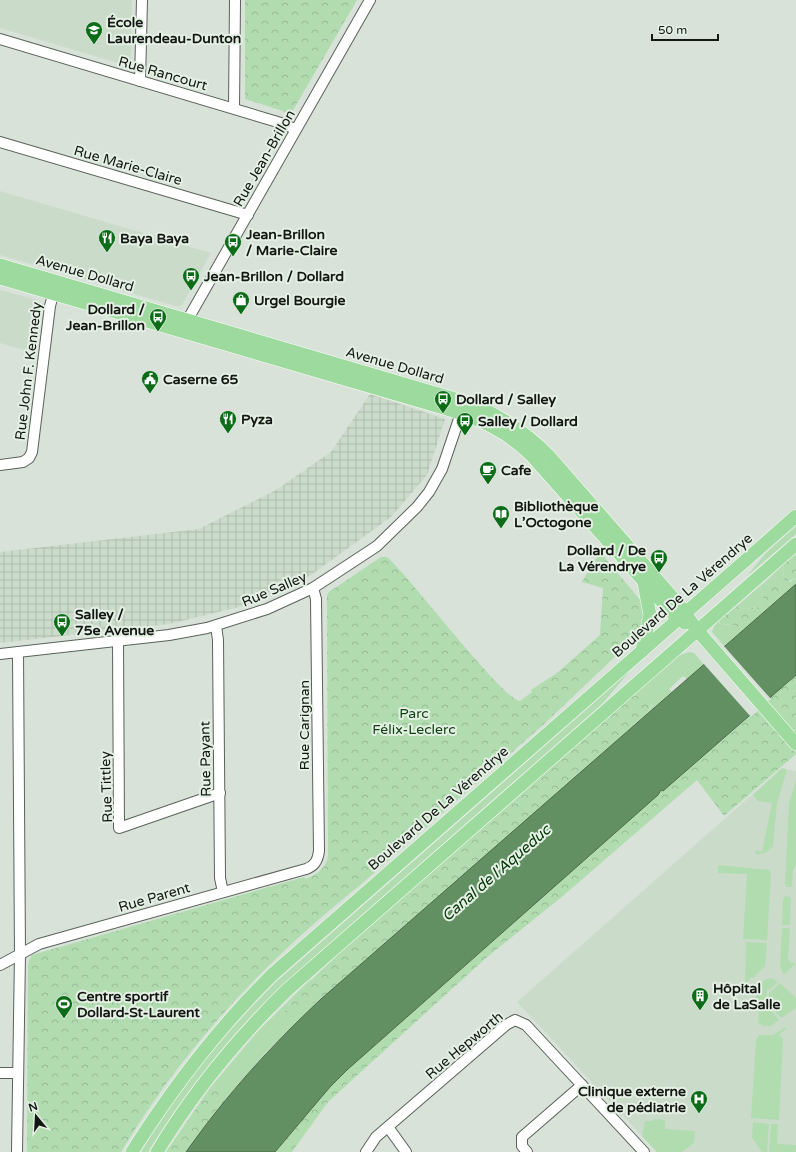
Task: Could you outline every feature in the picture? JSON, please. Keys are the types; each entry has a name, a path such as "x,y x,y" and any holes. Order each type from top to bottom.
{"main road":[{"name":"Avenue Dollard","path":"0,265 55,288"},
{"name":"Avenue Dollard","path":"0,278 55,288 463,408 500,416 536,443 682,616"},
{"name":"Avenue Dollard","path":"463,408 521,445 644,582 697,630 796,744"},
{"name":"Boulevard De La Vérendrye","path":"132,1152 168,1096 190,1066 230,1019 263,984 316,935 796,516"},
{"path":"157,1152 188,1105 212,1073 246,1031 287,990 796,544"},
{"path":"642,651 650,615 644,582"}],"street":[{"path":"140,81 142,0"},
{"path":"234,108 235,0"},
{"name":"Rue Jean-Brillon","path":"184,326 248,215 295,129 370,0"},
{"name":"Rue Rancourt","path":"0,39 234,108 282,123 295,129"},
{"name":"Rue Marie-Claire","path":"0,142 248,215"},
{"name":"Rue John F. Kennedy","path":"0,464 22,462 29,458 32,452 55,288"},
{"name":"Rue Salley","path":"0,654 185,633 216,626 267,609 313,588 377,546 417,507 429,492 442,469 463,408"},
{"name":"Rue Carignan","path":"313,588 316,599 318,711 317,861"},
{"name":"Rue Payant","path":"216,626 218,640 220,878 223,892"},
{"name":"Rue Tittley","path":"118,641 119,828 220,793"},
{"path":"17,1152 20,954 18,652"},
{"name":"Rue Parent","path":"0,965 39,944 308,868 317,861"},
{"name":"Rue Hepworth","path":"366,1152 372,1142 388,1127 506,1024 515,1020 526,1024 644,1152"},
{"path":"0,1073 18,1073"},
{"path":"527,1152 522,1146 522,1137 582,1085"},
{"path":"388,1127 406,1152"}],"shaded area":[{"name":"École Laurendeau-Dunton","path":"0,0 132,0 131,63 125,65 0,28"},
{"path":"0,191 211,253 182,305 179,307 0,255"},
{"path":"0,290 37,300 31,352 0,343"},
{"path":"370,394 445,419 427,475 391,517 311,575 247,605 169,624 0,643 0,552 199,529 276,490 331,452"},
{"path":"782,768 796,771 796,1152 657,1152 517,1002"}],"green space":[{"path":"245,0 357,0 292,112 289,113 245,99"},
{"path":"796,526 796,534 747,576 767,552"},
{"name":"Parc Félix-Leclerc","path":"600,552 641,601 644,613 642,629 638,635 544,724 324,915 259,976 228,1008 171,1077 121,1152 27,1152 28,966 32,955 304,877 306,879 318,873 326,864 328,855 327,596 329,592 381,557 387,557 399,569 476,660 510,695 520,701 532,692 531,690 557,673 600,635 603,588 582,582"},
{"path":"796,554 796,578 786,582 783,578 784,564"},
{"path":"784,564 783,578 790,582 796,578 796,584 784,595 779,590 781,582 775,577 768,585 764,583"},
{"path":"775,577 781,582 779,590 784,595 744,630 731,624 720,625 720,620 737,606 743,609 759,607 763,602 763,595 760,586 764,583 768,585 772,578"},
{"path":"760,586 763,595 763,602 759,607 743,609 737,606"},
{"path":"720,620 719,623 723,625 731,624 744,630 725,647 712,632 714,626"},
{"path":"690,652 694,653 704,665 687,679 683,676 669,689 672,692 647,714 652,705 646,694 632,696 680,655"},
{"path":"630,671 601,705 282,985 244,1023 193,1085 148,1152 141,1152 155,1129 203,1062 257,1001 276,982"},
{"path":"796,675 796,754 724,816 697,780 564,895 486,958 328,1102 292,1152 275,1152 330,1087 347,1070 658,795 661,790 663,791"},
{"path":"646,694 653,700 647,714 321,999 307,1006 285,1013 287,1007 302,989 349,945 632,696"},
{"path":"782,768 787,770 777,803 773,846 767,852 757,855 754,850 762,852 772,803 758,801 753,795"},
{"path":"796,780 796,865 793,869 792,887 786,887 789,803"},
{"path":"718,865 769,870 771,875 767,940 743,939 747,874 718,873"},
{"path":"785,896 791,897 790,925 782,925 783,900"},
{"path":"782,928 790,928 788,959 791,963 796,963 784,975 780,967"},
{"path":"746,942 767,943 765,966 753,978 751,977 745,986"},
{"path":"312,978 305,988 288,1005 294,1009 307,1006 321,999 269,1049 228,1096 224,1094 220,1086 214,1090 210,1088 258,1031"},
{"path":"772,978 778,982 769,990 767,989 766,1003 755,1003 757,991 761,983"},
{"path":"780,983 796,998 796,1008 781,1018 768,1004 769,993"},
{"path":"759,1008 769,1008 779,1020 771,1026 764,1026 758,1023"},
{"path":"786,1027 786,1029 779,1035 783,1039 779,1120 751,1118 756,1040 759,1035 773,1035"},
{"path":"220,1086 228,1096 186,1152 166,1152 210,1088 214,1090"},
{"path":"654,1119 665,1120 665,1129 695,1131 694,1143 682,1152 657,1152 642,1136 645,1121 653,1121"},
{"path":"753,1122 769,1124 767,1152 762,1152 752,1138"},
{"path":"771,1124 778,1124 777,1144 796,1145 796,1152 769,1152"}],"water":[{"name":"Canal de l'Aqueduc","path":"796,584 796,675 663,791 661,790 658,795 347,1070 330,1087 275,1152 186,1152 233,1091 284,1035 321,999"}],"pier":[{"path":"723,645 771,699 751,717 703,663"}],"place":[{"name":"École Laurendeau-Dunton","path":"94,45"},
{"name":"Baya Baya","path":"107,253"},
{"name":"Jean-Brillon / Marie-Claire","path":"233,257"},
{"name":"Jean-Brillon / Dollard","path":"191,291"},
{"name":"Urgel Bourgie","path":"241,315"},
{"name":"Dollard / Jean-Brillon","path":"158,332"},
{"name":"Caserne 65","path":"150,394"},
{"name":"Dollard / Salley","path":"443,414"},
{"name":"Pyza","path":"228,434"},
{"name":"Salley / Dollard","path":"465,436"},
{"name":"Cafe","path":"488,485"},
{"name":"Bibliothèque L’Octogone","path":"501,529"},
{"name":"Dollard / De La Vérendrye","path":"659,573"},
{"name":"Salley / 75e Avenue","path":"62,637"},
{"name":"Hôpital de LaSalle","path":"700,1011"},
{"name":"Centre sportif Dollard-St-Laurent","path":"64,1019"},
{"name":"Clinique externe de pédiatrie","path":"699,1114"}]}
